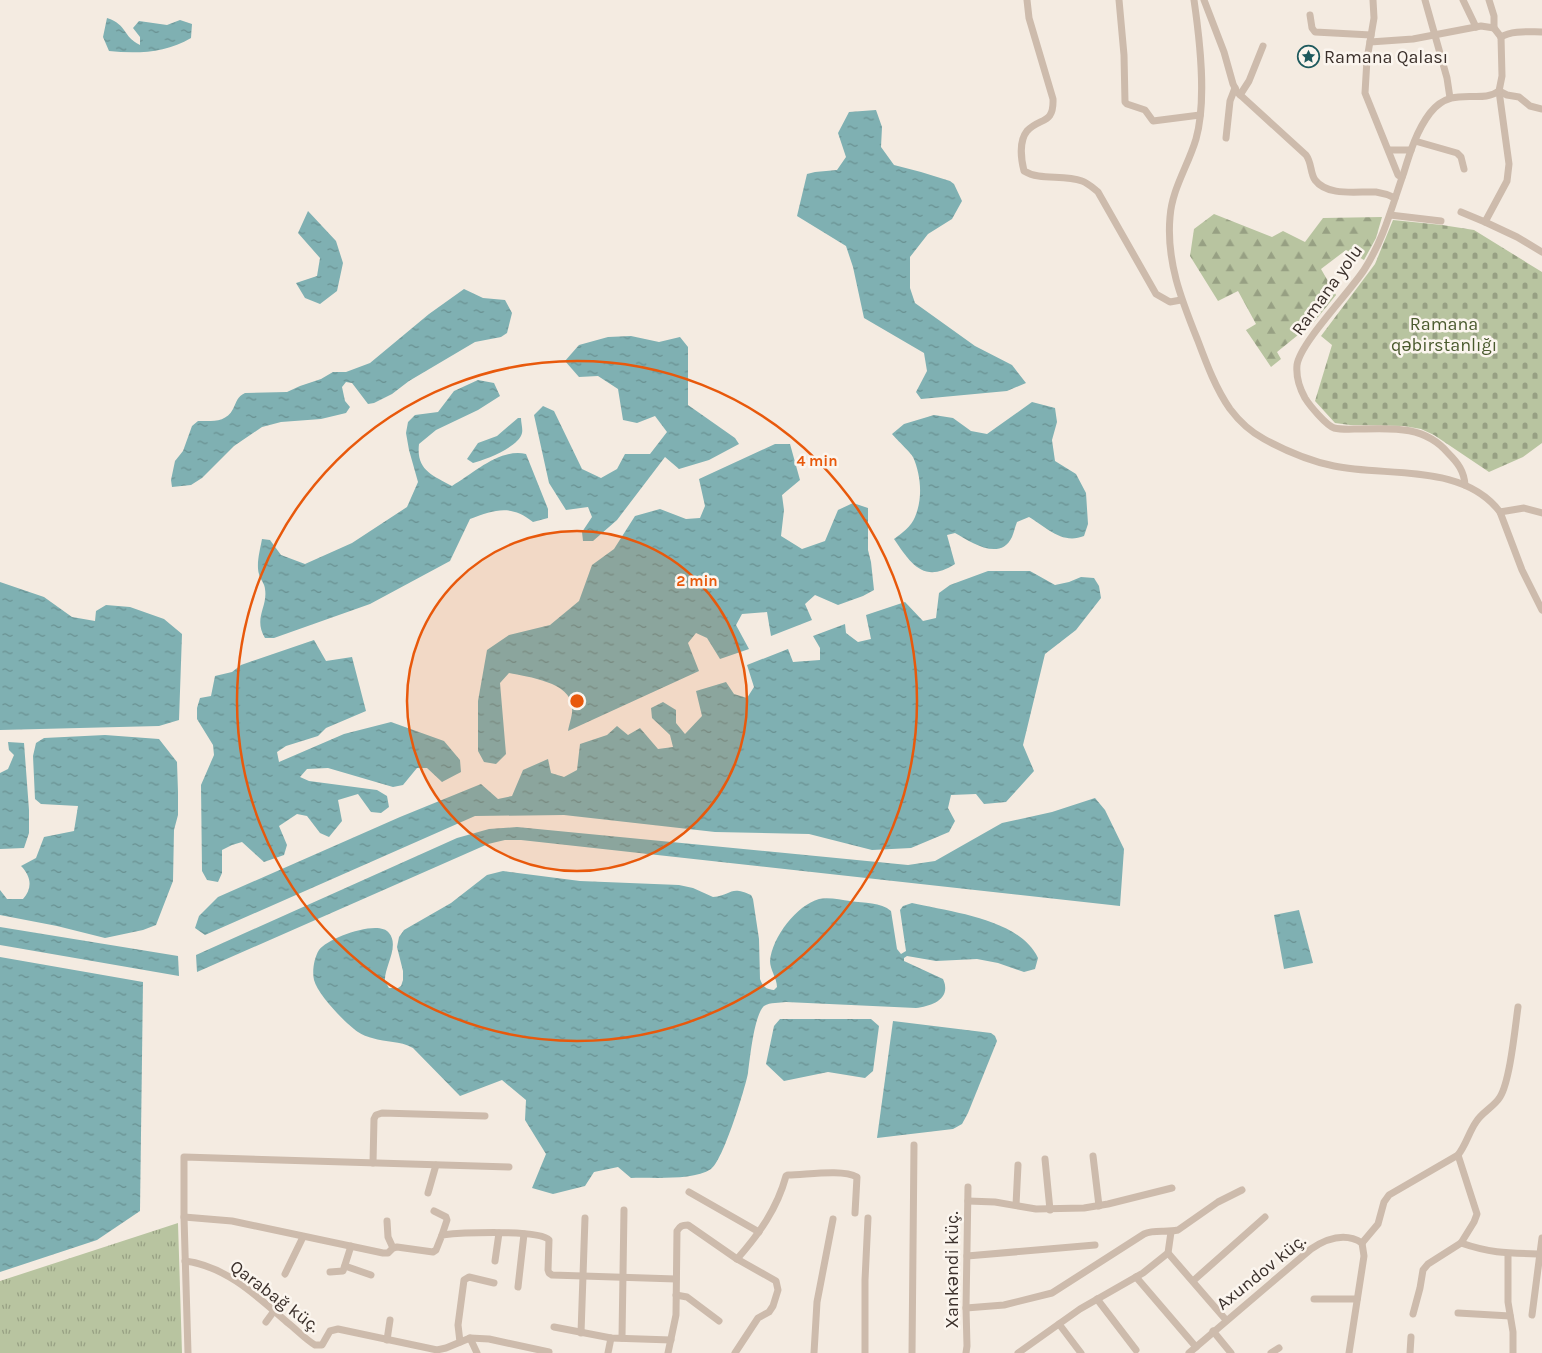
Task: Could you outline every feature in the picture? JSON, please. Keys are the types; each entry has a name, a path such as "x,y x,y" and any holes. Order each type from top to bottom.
{"street":[{"path":"1027,0 1029,18 1053,99 1053,110 1049,117 1027,131 1022,142 1024,171 1031,175 1068,177 1084,181 1098,192 1156,294 1170,302 1181,300"},
{"path":"1119,0 1124,41 1125,102 1145,110 1152,121 1200,115"},
{"path":"1194,0 1200,71 1200,115 1196,137 1175,192 1170,218 1173,264 1181,300 1220,393 1237,418 1259,437 1298,455 1321,463 1353,469 1426,475 1465,485 1486,497 1500,512 1522,570 1542,610"},
{"path":"1204,0 1224,52 1235,88 1240,95 1306,155 1310,161 1313,176 1321,186 1329,190 1378,192 1395,198"},
{"path":"1373,0 1374,18 1367,59 1365,93 1398,175 1402,177"},
{"path":"1425,0 1447,78 1450,98 1489,95 1499,90"},
{"path":"1463,0 1476,27"},
{"path":"1489,0 1494,16 1494,28"},
{"path":"1310,15 1312,28 1315,32 1371,39 1404,41 1476,27 1487,26 1494,28 1501,37 1502,76 1499,90 1510,164 1509,176 1485,222"},
{"path":"1501,37 1515,33 1542,32"},
{"path":"1240,95 1249,81 1263,46"},
{"path":"1226,138 1230,101 1235,88"},
{"path":"1499,90 1507,95 1519,97 1530,106 1542,109"},
{"name":"Ramana yolu","path":"1450,98 1429,114 1415,141 1390,215 1378,245 1363,272 1304,348 1297,364 1298,381 1306,399 1328,424 1334,428 1405,429 1426,435 1437,442 1461,468 1464,473 1465,485"},
{"path":"1415,141 1457,153 1461,157 1464,168"},
{"path":"1389,150 1411,150"},
{"path":"1461,212 1517,237 1542,252"},
{"path":"1390,215 1441,221"},
{"path":"1500,512 1524,508 1542,513"},
{"path":"1349,1353 1364,1256 1362,1244 1378,1224 1384,1202 1389,1196 1458,1155 1474,1124 1496,1102 1504,1088 1518,1007"},
{"path":"373,1163 374,1119 376,1115 382,1113 485,1116"},
{"path":"912,1353 914,1145"},
{"path":"1413,1314 1423,1270 1428,1264 1462,1243 1477,1214 1458,1155"},
{"path":"1093,1156 1100,1206"},
{"path":"188,1353 184,1157 509,1167"},
{"path":"1045,1159 1050,1210"},
{"path":"428,1193 436,1165"},
{"path":"1016,1205 1018,1165"},
{"path":"737,1259 759,1232 776,1205 788,1175 842,1173 854,1176 857,1178 855,1213"},
{"name":"Xankəndi küç.","path":"966,1353 968,1187"},
{"path":"968,1202 995,1202 1050,1210 1100,1206 1172,1188"},
{"path":"966,1308 1004,1305 1052,1293 1144,1234 1150,1231 1171,1232 1178,1230 1218,1202 1242,1190"},
{"path":"689,1192 759,1232"},
{"path":"622,1338 624,1210"},
{"path":"184,1217 232,1221 383,1253 388,1253 398,1246 433,1252 436,1250 447,1220 446,1217 434,1211"},
{"path":"1192,1281 1265,1217"},
{"path":"581,1333 585,1218"},
{"path":"865,1353 865,1280 868,1218"},
{"path":"814,1353 817,1302 833,1219"},
{"path":"387,1221 388,1237 393,1248"},
{"path":"668,1353 675,1323 677,1231 680,1227 688,1225 737,1259 776,1281 778,1286 773,1306 769,1312 758,1318 735,1353"},
{"path":"1018,1353 1058,1324 1136,1277 1168,1253 1171,1232"},
{"path":"442,1234 499,1233 524,1234 548,1238 549,1273 676,1279"},
{"path":"495,1261 499,1233"},
{"path":"518,1287 524,1234"},
{"path":"285,1274 303,1237"},
{"name":"Axundov küç.","path":"1189,1353 1298,1259 1321,1243 1333,1239 1348,1238 1362,1244"},
{"path":"1532,1315 1542,1238"},
{"path":"1462,1243 1493,1252 1540,1254"},
{"path":"967,1256 1095,1245"},
{"path":"330,1272 343,1271 350,1246"},
{"path":"1168,1253 1226,1320"},
{"path":"1508,1254 1508,1302 1513,1353"},
{"name":"Qarabağ küç.","path":"185,1261 197,1262 212,1268 246,1288 312,1343 319,1346 324,1343 330,1332 334,1329 436,1352 470,1338"},
{"path":"345,1266 371,1275"},
{"path":"460,1342 458,1325 464,1280 466,1277 469,1277 494,1283"},
{"path":"1136,1277 1196,1346"},
{"path":"676,1295 687,1297 719,1321"},
{"path":"1314,1299 1357,1299"},
{"path":"1098,1300 1136,1350"},
{"path":"266,1322 274,1311"},
{"path":"1458,1313 1510,1316"},
{"path":"387,1340 390,1320"},
{"path":"1058,1324 1081,1353"},
{"path":"554,1327 611,1338 671,1340"},
{"path":"1214,1331 1231,1353"},
{"path":"1410,1353 1411,1337"},
{"path":"477,1353 470,1338 489,1339 548,1352"},
{"path":"608,1353 611,1338"},
{"path":"314,1353 319,1346"},
{"path":"1270,1353 1279,1348"}],"green space":[{"path":"1214,214 1272,237 1283,231 1305,242 1323,218 1382,217 1376,238 1364,260 1346,250 1321,269 1336,295 1314,322 1277,352 1281,359 1271,367 1246,330 1256,324 1238,291 1218,301 1190,256 1194,229"},
{"name":"Ramana qəbirstanlığı","path":"1393,220 1474,230 1542,272 1542,443 1523,457 1489,472 1434,435 1421,429 1404,426 1335,423 1315,401 1332,345 1321,336 1375,264"},
{"path":"178,1223 182,1353 0,1353 0,1281"}],"water":[{"path":"107,18 122,27 134,42 140,45 140,37 133,28 139,21 167,25 180,20 192,24 191,38 172,47 151,51 109,51 103,37"},
{"path":"876,110 882,127 881,147 894,165 950,181 954,184 962,201 952,219 928,234 910,257 910,288 915,303 975,346 1012,365 1026,383 1007,391 921,399 916,392 927,371 924,353 864,318 853,267 846,246 797,216 807,174 837,170 846,157 838,133 849,112"},
{"path":"308,211 336,241 343,263 337,291 320,304 305,298 296,283 317,276 320,258 298,233"},
{"path":"464,289 483,298 505,300 512,313 507,333 501,337 475,342 409,381 392,394 374,403 368,404 352,383 346,382 342,387 345,401 350,407 346,413 321,419 281,422 262,427 234,446 202,478 191,485 172,487 171,480 175,461 183,451 192,426 198,421 218,420 226,417 230,414 239,398 245,393 287,392 321,379 333,372 346,372 370,363 429,314"},
{"path":"631,336 659,342 680,337 688,347 688,405 735,438 739,444 709,460 679,469 665,457 617,520 593,541 583,541 582,532 592,517 588,507 566,510 549,483 534,415 543,406 554,411 582,469 601,478 617,469 625,454 650,454 667,432 655,416 637,423 623,420 618,389 598,376 579,377 565,361 579,345 608,337"},
{"path":"478,380 494,383 500,396 478,410 436,430 419,444 420,460 423,466 432,475 452,486 497,458 516,453 526,454 548,509 548,518 533,522 525,516 502,510 470,519 450,561 370,604 274,638 265,638 260,624 265,601 265,589 258,570 262,539 270,540 281,555 305,564 352,543 407,507 418,482 406,433 408,422 415,415 438,412 454,391"},
{"path":"1032,402 1055,408 1057,422 1052,440 1055,461 1076,474 1086,493 1088,524 1084,536 1076,538 1061,537 1029,517 1017,522 1012,537 1007,544 1000,548 985,548 955,533 947,535 955,564 935,572 919,568 906,556 894,539 906,530 913,521 918,510 920,487 918,471 913,457 892,434 904,424 934,415 953,418 971,431 987,434"},
{"path":"518,418 521,418 522,431 520,438 515,443 493,456 473,463 467,459 478,443 497,436"},
{"path":"775,444 790,444 800,480 782,495 784,510 781,536 802,549 825,541 838,510 853,503 868,508 868,550 874,590 838,605 815,595 805,604 812,620 771,636 767,612 742,614 736,625 749,649 720,659 707,638 696,633 688,643 699,671 568,731 572,707 570,699 564,692 557,686 547,682 509,673 500,683 506,754 496,764 484,762 478,751 478,701 487,650 509,635 550,625 579,601 592,565 614,549 635,516 660,509 686,519 700,518 705,506 699,479"},
{"path":"988,571 1030,571 1055,585 1081,577 1094,578 1099,586 1101,598 1076,630 1045,654 1023,745 1034,771 1006,802 984,804 976,794 951,795 948,808 955,821 949,832 911,848 872,850 809,834 715,832 564,815 475,816 205,935 195,928 199,916 218,897 400,817 481,784 498,799 512,796 523,770 548,759 551,773 564,777 577,770 580,744 607,735 617,726 628,735 640,728 658,749 673,747 670,735 652,718 651,708 663,702 676,710 676,723 685,734 702,716 696,691 726,682 734,694 747,698 754,687 747,665 788,649 793,662 820,660 820,648 813,636 845,624 846,633 858,642 871,639 866,615 905,602 923,621 936,618 939,593 950,585"},
{"path":"0,582 44,597 72,617 95,621 96,611 106,605 130,607 164,619 182,634 179,720 159,726 0,730"},
{"path":"314,640 326,661 352,657 366,711 326,728 318,736 286,746 277,752 279,762 344,734 391,722 444,741 460,760 461,772 442,782 427,768 417,768 403,785 393,787 328,768 307,769 300,777 309,781 377,790 387,796 389,807 381,813 371,812 358,794 338,800 342,821 329,837 320,833 307,816 297,814 279,826 287,845 284,855 264,862 242,842 232,845 222,850 222,873 218,882 207,880 202,871 201,785 214,755 213,745 197,719 197,708 200,698 211,696 215,676 232,672 241,665"},
{"path":"105,735 159,739 177,762 178,815 174,830 173,881 156,925 143,930 105,938 0,915 0,890 7,899 23,899 26,895 30,882 21,866 36,858 44,837 74,831 78,806 41,804 35,799 33,756 36,743 44,738"},
{"path":"8,742 24,743 29,833 24,848 0,849 0,773 8,769 14,755 9,750"},
{"path":"1095,798 1105,810 1124,849 1120,906 521,840 505,840 488,844 197,972 196,955 457,838 489,829 517,827 908,865 935,861 1002,823 1052,812"},
{"path":"503,871 580,881 679,885 693,888 713,897 735,891 751,895 759,939 760,979 764,986 771,990 777,987 770,961 775,942 794,915 811,902 823,898 872,903 887,908 891,911 897,949 901,954 906,951 900,910 903,906 912,903 964,914 1001,926 1016,934 1029,945 1038,958 1035,969 1024,972 998,963 977,959 936,961 907,956 904,958 904,961 943,979 945,992 943,996 934,1003 922,1007 786,1002 766,1005 758,1018 748,1073 733,1124 721,1153 711,1169 703,1173 684,1177 631,1178 618,1167 594,1172 585,1186 553,1194 532,1188 546,1154 525,1120 526,1100 502,1080 460,1096 413,1048 403,1044 377,1040 353,1028 326,1001 313,976 316,957 324,945 342,936 365,929 383,929 389,933 393,944 385,981 389,988 398,988 403,980 403,971 397,947 399,937 404,930 451,903 487,875"},
{"path":"1299,910 1313,963 1284,969 1274,915"},
{"path":"0,927 178,956 179,976 0,945"},
{"path":"0,957 143,982 140,1211 97,1240 0,1272"},
{"path":"780,1019 871,1019 879,1026 873,1071 865,1078 828,1072 784,1081 766,1064 774,1026"},
{"path":"893,1021 991,1033 995,1036 997,1041 962,1124 953,1129 877,1138"}],"place":[{"name":"Ramana Qalası","path":"1308,57"}]}
